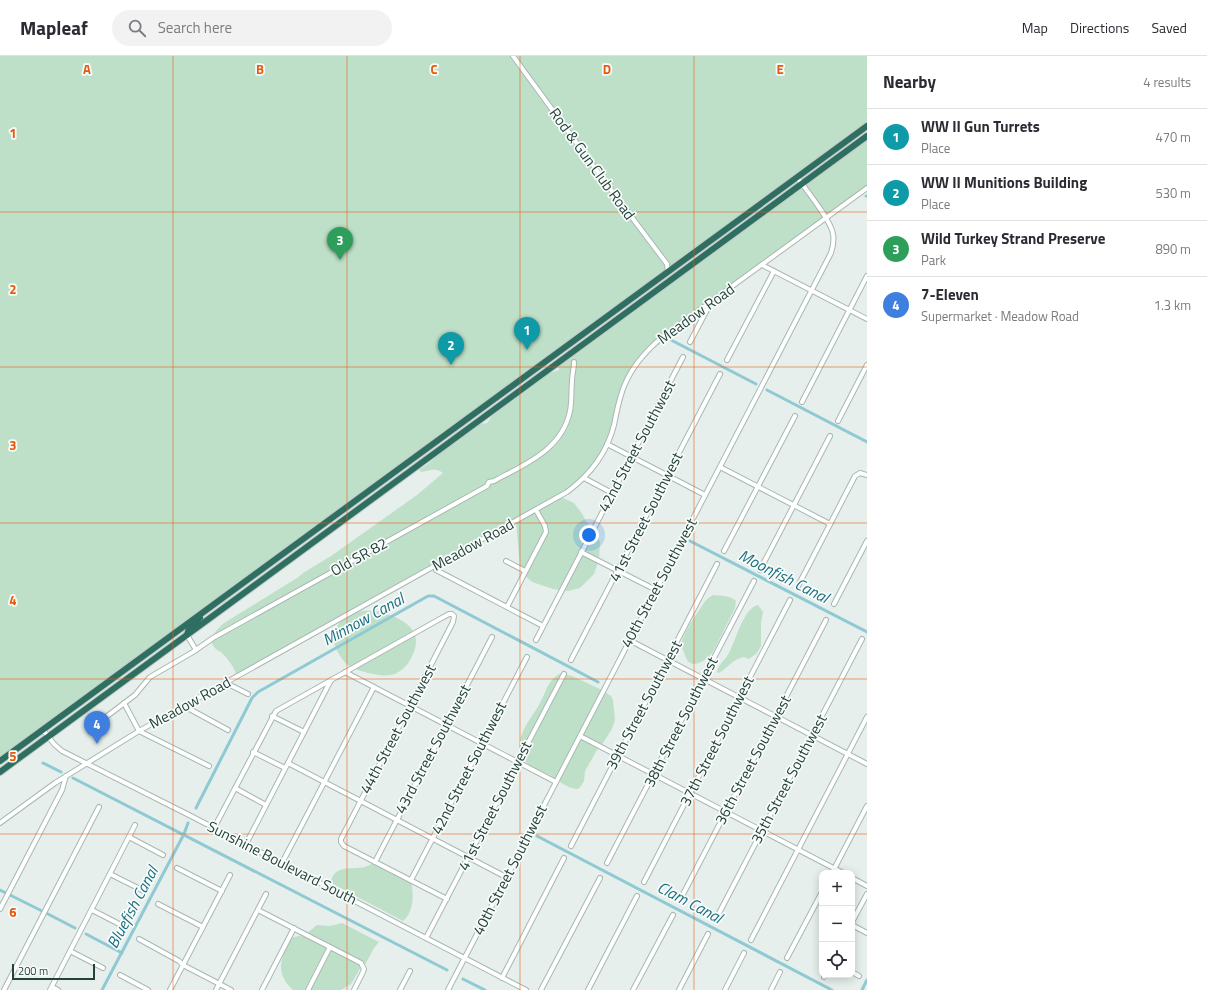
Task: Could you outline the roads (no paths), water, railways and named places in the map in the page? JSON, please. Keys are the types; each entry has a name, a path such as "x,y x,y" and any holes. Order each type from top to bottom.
{"highway":[{"path":"1,759 43,730 867,126"},
{"path":"0,772 867,136"},
{"path":"622,316 629,306 666,278 668,272"},
{"path":"572,352 572,347 574,345 606,321 610,315"},
{"path":"520,391 529,380 561,355 561,350"},
{"path":"187,635 189,628 202,616 234,593 238,587"},
{"path":"136,672 141,664 178,635 178,630"}],"street":[{"name":"Rod & Gun Club Road","path":"513,56 667,264 668,272"},
{"name":"40th Street Southwest","path":"448,990 831,253 834,238 832,230 797,177"},
{"name":"Meadow Road","path":"0,823 66,776 139,731 568,492 584,478 598,461 608,444 622,390 628,376 654,344 867,188"},
{"path":"762,265 867,319"},
{"path":"727,360 774,271"},
{"path":"802,402 867,276"},
{"path":"690,342 711,302"},
{"name":"42nd Street Southwest","path":"536,640 683,357"},
{"name":"Old SR 82","path":"98,723 135,695 150,677 196,650 213,638 487,486 489,482 494,482 545,452 564,429 568,418 571,403 574,362"},
{"path":"838,421 867,364"},
{"name":"41st Street Southwest","path":"571,660 720,374"},
{"path":"724,551 795,416"},
{"path":"760,570 830,436"},
{"path":"608,444 705,495"},
{"path":"720,467 830,524"},
{"path":"798,586 855,476 860,473 865,474"},
{"path":"584,478 612,493"},
{"path":"507,608 546,532 545,526 536,510"},
{"path":"834,604 867,543"},
{"path":"581,552 656,590"},
{"path":"506,561 526,571"},
{"name":"39th Street Southwest","path":"571,846 717,564"},
{"path":"435,566 436,570 543,626"},
{"name":"38th Street Southwest","path":"607,863 754,581"},
{"name":"37th Street Southwest","path":"644,882 790,600"},
{"name":"44th Street Southwest","path":"345,672 448,614 452,614 454,616 453,622 341,838 341,842 344,846 375,862"},
{"name":"36th Street Southwest","path":"680,900 826,620"},
{"path":"187,635 196,650"},
{"name":"43rd Street Southwest","path":"375,862 492,637"},
{"name":"35th Street Southwest","path":"716,919 862,639"},
{"path":"629,640 867,764"},
{"name":"42nd Street Southwest","path":"411,880 527,656"},
{"path":"214,828 276,710 345,672 556,782"},
{"name":"41st Street Southwest","path":"426,938 564,674"},
{"path":"246,844 332,679"},
{"path":"226,683 248,694"},
{"path":"282,863 374,687"},
{"path":"124,703 139,731 209,766"},
{"path":"184,706 228,730"},
{"path":"272,716 304,732"},
{"path":"751,940 867,717"},
{"name":"Sunshine Boulevard South","path":"43,730 59,748 526,990"},
{"path":"580,736 838,870"},
{"path":"253,752 285,768"},
{"path":"288,764 506,877"},
{"path":"0,910 62,790 66,776"},
{"path":"235,788 266,805"},
{"path":"834,868 867,806"},
{"path":"4,990 99,807"},
{"path":"58,990 51,988 135,825"},
{"path":"129,838 163,855"},
{"path":"502,978 564,858"},
{"path":"375,862 447,899"},
{"path":"177,868 222,891"},
{"path":"110,874 144,891"},
{"path":"170,990 230,875"},
{"path":"541,990 600,878"},
{"path":"855,880 867,886"},
{"path":"216,990 266,894"},
{"path":"855,918 867,894"},
{"path":"588,990 636,896"},
{"path":"787,958 819,898"},
{"path":"158,904 203,927"},
{"path":"92,910 125,927"},
{"path":"258,910 361,963 364,968 363,972 354,990"},
{"path":"633,990 673,915"},
{"path":"855,926 867,933"},
{"path":"262,990 294,928"},
{"path":"679,990 708,934"},
{"path":"139,939 230,990"},
{"path":"308,990 330,947"},
{"path":"70,951 103,968"},
{"path":"725,990 744,953"},
{"path":"400,990 410,971"},
{"path":"771,990 780,972"},
{"path":"855,974 859,976"},
{"path":"120,976 148,990"}],"waterway":[{"path":"671,340 756,384"},
{"path":"767,390 867,442"},
{"name":"Moonfish Canal","path":"690,541 867,632"},
{"name":"Minnow Canal","path":"196,808 252,698 258,692 428,596 434,596 598,682"},
{"path":"43,763 61,772"},
{"path":"73,778 447,970"},
{"name":"Bluefish Canal","path":"102,990 184,834 188,823"},
{"name":"Clam Canal","path":"537,836 832,990"},
{"path":"0,890 6,893"},
{"path":"10,895 42,911"},
{"path":"46,913 75,928"},
{"path":"86,934 122,953"},
{"path":"463,979 485,990"},
{"path":"862,990 867,980"}],"place":[{"name":"Wild Turkey Strand Preserve","path":"340,260"},
{"name":"WW II Gun Turrets","path":"527,350"},
{"name":"WW II Munitions Building","path":"451,365"},
{"name":"7-Eleven","path":"97,744"}]}
